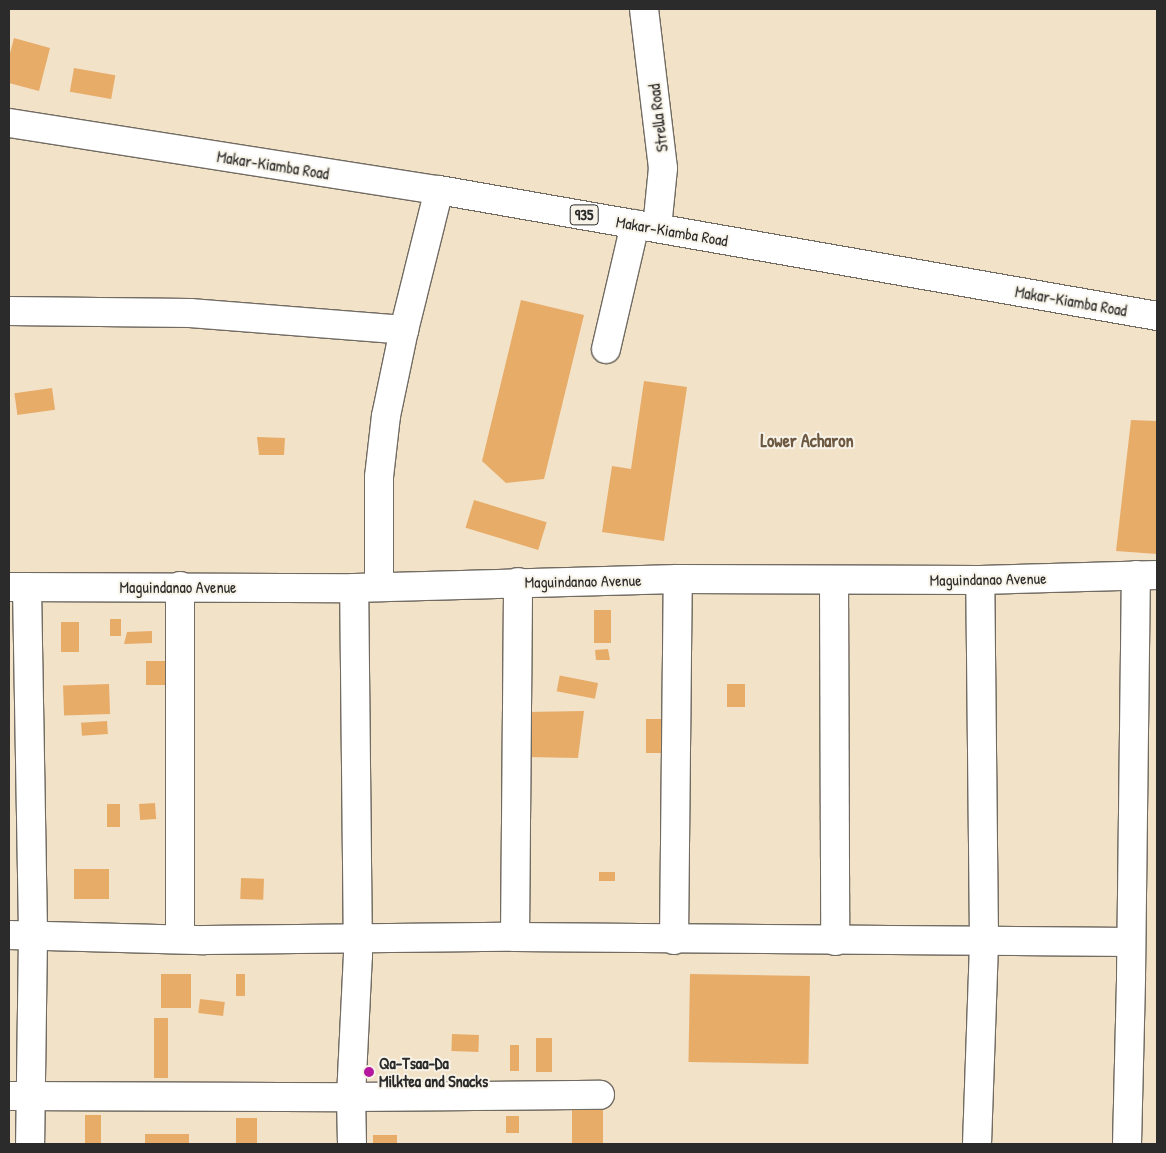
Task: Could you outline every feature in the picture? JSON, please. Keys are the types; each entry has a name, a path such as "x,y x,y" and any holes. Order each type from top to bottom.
{"street":[{"name":"Strella Road","path":"606,349 662,182 662,159 644,9"},
{"name":"Makar-Kiamba Road","path":"9,123 439,190 1157,316"},
{"path":"352,1144 351,1097 358,938 366,587 386,416 404,330 439,190"},
{"path":"9,311 190,313 404,330"},
{"path":"1127,1144 1131,942 1146,575"},
{"name":"Maguindanao Avenue","path":"18,587 366,587 678,579 980,580 1146,575"},
{"path":"674,940 678,579"},
{"path":"834,580 835,941"},
{"path":"977,1144 984,940 980,580"},
{"path":"515,938 518,582"},
{"path":"180,586 180,939"},
{"path":"18,587 21,936 19,1096 30,1144"},
{"path":"21,936 180,939 515,938 1131,942"},
{"path":"19,1096 351,1097 600,1095"}],"building":[{"path":"14,38 50,48 39,91 9,83 9,57"},
{"path":"74,68 115,75 111,99 70,92"},
{"path":"521,300 584,315 544,479 506,483 482,461"},
{"path":"644,381 687,387 664,541 602,532 612,466 631,469"},
{"path":"52,388 55,410 17,415 14,393"},
{"path":"1131,420 1157,421 1157,554 1116,551"},
{"path":"257,437 285,438 284,455 259,455"},
{"path":"474,500 547,522 538,550 466,528"},
{"path":"594,610 611,610 611,643 594,643"},
{"path":"110,619 121,619 121,636 110,636"},
{"path":"61,622 79,622 79,652 61,652"},
{"path":"152,631 152,643 124,644 127,632"},
{"path":"608,649 610,660 596,660 595,650"},
{"path":"146,661 171,661 171,685 146,685"},
{"path":"560,676 598,683 595,699 557,691"},
{"path":"109,684 110,714 64,716 63,686"},
{"path":"727,684 745,684 745,707 727,707"},
{"path":"584,711 578,758 528,757 526,712"},
{"path":"646,719 666,719 666,753 646,753"},
{"path":"107,721 108,734 82,736 81,723"},
{"path":"155,803 156,819 140,820 139,804"},
{"path":"107,804 120,804 120,827 107,827"},
{"path":"74,869 109,869 109,899 74,899"},
{"path":"599,872 615,872 615,881 599,881"},
{"path":"241,878 264,879 263,900 240,899"},
{"path":"161,974 191,974 191,1008 161,1008"},
{"path":"236,974 245,974 245,996 236,996"},
{"path":"690,974 810,976 808,1064 688,1062"},
{"path":"200,999 225,1002 223,1016 198,1013"},
{"path":"154,1018 168,1018 168,1078 154,1078"},
{"path":"452,1034 479,1035 478,1052 451,1051"},
{"path":"536,1038 552,1038 552,1072 536,1072"},
{"path":"510,1045 519,1045 519,1071 510,1071"},
{"path":"572,1104 603,1104 603,1144 572,1144"},
{"path":"85,1115 101,1115 101,1144 85,1144"},
{"path":"506,1116 519,1116 519,1133 506,1133"},
{"path":"236,1118 257,1118 257,1144 236,1144"},
{"path":"145,1134 189,1134 189,1144 145,1144"},
{"path":"373,1135 397,1135 397,1144 373,1144"}],"place":[{"name":"Qa-Tsaa-Da Milktea and Snacks","path":"369,1072"}],"district":[{"name":"Lower Acharon","path":"807,441"}]}
